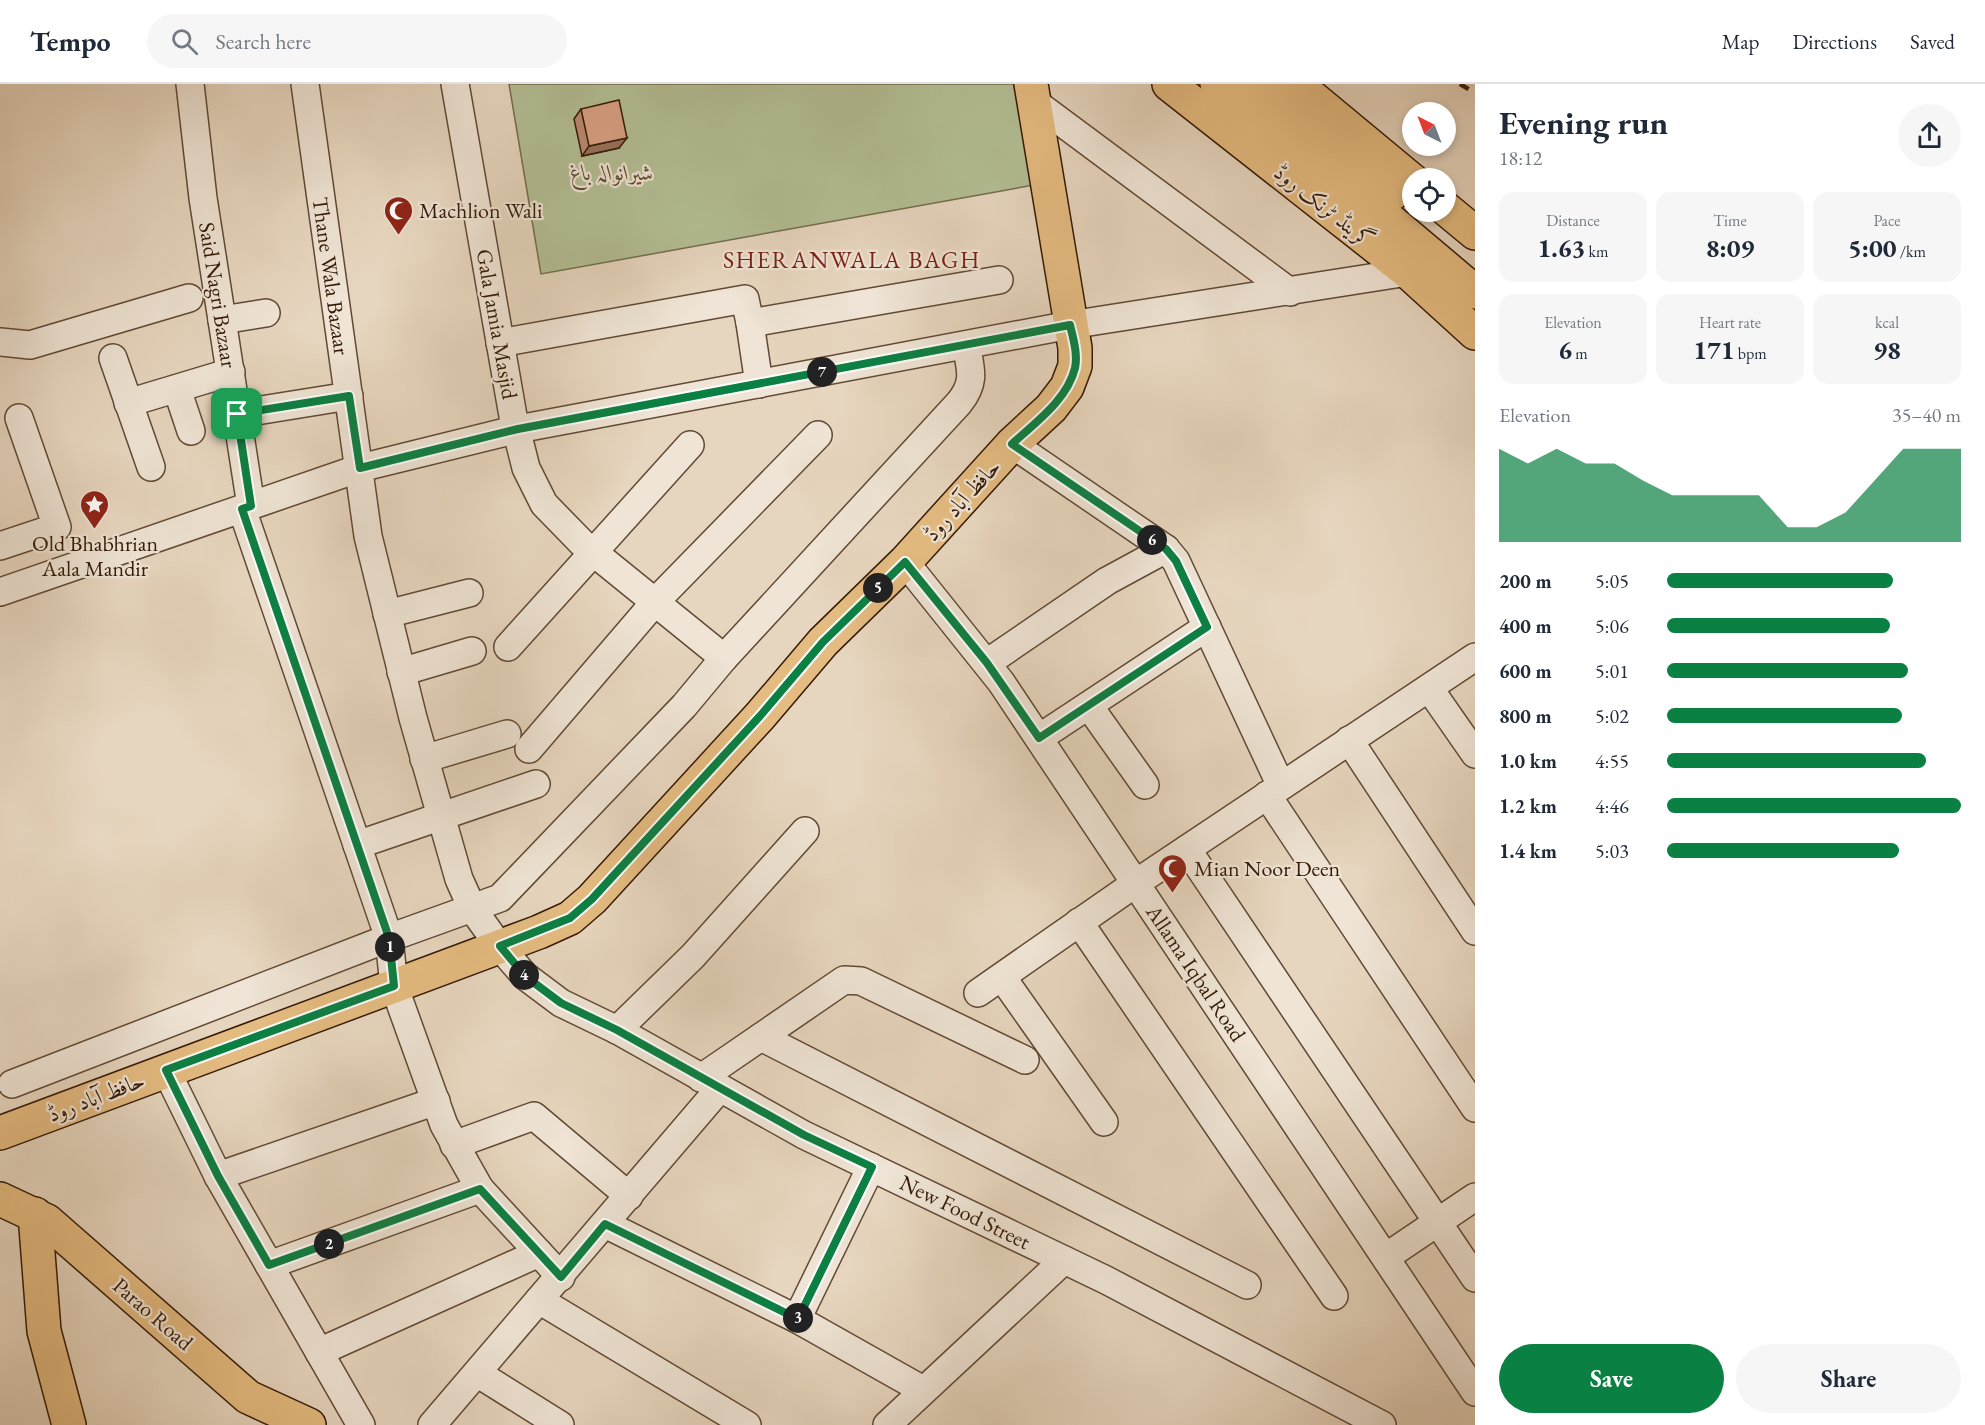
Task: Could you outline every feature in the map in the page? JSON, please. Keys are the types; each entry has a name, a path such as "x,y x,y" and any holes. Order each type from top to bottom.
{"main road":[{"name":"گرینڈ ٹرنک روڈ","path":"1169,84 1408,272 1475,333"},
{"path":"1217,84 1385,216 1475,292"},
{"path":"1260,84 1475,266"},
{"path":"1296,84 1402,172"},
{"name":"حافظ آباد روڈ","path":"0,1133 500,946 570,918 592,899 760,716 823,642 905,562 1012,444 1051,408 1067,387 1075,366 1032,93"},
{"path":"1456,217 1475,233"},
{"name":"Parao Road","path":"0,1199 47,1221 248,1397 309,1425"},
{"path":"34,1215 44,1331 69,1425"}],"street":[{"name":"Said Nagri Bazaar","path":"190,84 237,414 246,507 389,938 394,986 454,1145 480,1189 561,1277"},
{"name":"Thane Wala Bazaar","path":"305,84 322,222 360,468 368,536 401,672"},
{"name":"Gala Jamia Masjid","path":"455,84 500,343 526,468 544,504 592,551 724,658"},
{"path":"1032,93 1290,292"},
{"path":"0,592 360,468 518,429 1070,325 1408,272"},
{"path":"750,323 999,280"},
{"path":"0,342 30,345 189,298"},
{"path":"500,343 745,298 759,384"},
{"path":"222,320 266,313"},
{"path":"12,1084 389,938 500,898 684,706 724,658 959,404 970,390 971,382 966,345"},
{"path":"113,358 150,467"},
{"path":"128,403 231,372"},
{"path":"177,389 191,431"},
{"path":"237,414 349,396"},
{"path":"0,546 57,526 19,418"},
{"path":"424,759 518,741 818,435"},
{"path":"1012,444 1166,549 1176,561 1207,627 1274,791 1475,1108"},
{"path":"508,647 592,551 690,445"},
{"path":"987,663 1107,581 1166,549"},
{"name":"Allama Iqbal Road","path":"905,562 987,663 1039,738 1475,1392"},
{"path":"387,614 469,593"},
{"path":"1039,738 1207,627"},
{"path":"401,672 472,651"},
{"path":"978,993 1136,883 1475,657"},
{"name":"New Food Street","path":"401,672 459,879 472,908 525,976 561,1003 617,1030 804,1135 1064,1260 1382,1425"},
{"path":"1429,688 1475,754"},
{"path":"1089,706 1145,785"},
{"path":"1350,740 1475,931"},
{"path":"357,845 536,784"},
{"path":"617,1030 693,956 805,831"},
{"path":"1187,849 1475,1278"},
{"path":"1079,922 1334,1296"},
{"path":"1002,976 1104,1122"},
{"path":"432,1425 628,1196 710,1083 761,1037 844,980 861,981 1025,1060"},
{"path":"761,1037 1247,1285"},
{"path":"166,1070 218,1176 361,1425"},
{"path":"218,1176 436,1101"},
{"path":"454,1145 534,1116 628,1196"},
{"path":"798,1319 872,1167"},
{"path":"269,1265 480,1189"},
{"path":"1386,1257 1475,1197"},
{"path":"605,1224 798,1319 923,1390"},
{"path":"319,1352 539,1253"},
{"path":"887,1425 1064,1260"},
{"path":"539,1300 747,1425"},
{"path":"477,1373 560,1425"}],"green space":[{"name":"شیرانوالہ باغ","path":"509,84 1019,84 1034,185 541,274"}],"building":[{"path":"619,100 627,138 589,146 581,109"}],"railway":[{"path":"1460,84 1475,93"}],"place":[{"name":"Machlion Wali","path":"398,236"},
{"name":"Old Bhabhrian Aala Mandir","path":"95,530"},
{"name":"Mian Noor Deen","path":"1173,894"}],"district":[{"name":"SHERANWALA BAGH","path":"852,259"}],"route":[{"path":"1070,325 1075,348 1075,366 1067,387 1051,408 1012,444 1166,549 1176,561 1207,627 1172,653 1039,738 987,663 905,562 823,642 760,716 592,899 570,918 500,946 525,976 561,1003 617,1030 804,1135 872,1167 798,1319 605,1224 561,1277 480,1189 269,1265 218,1176 166,1070 394,986 389,938 242,509 251,506 237,414 349,396 360,468 518,429 1070,325"}]}
